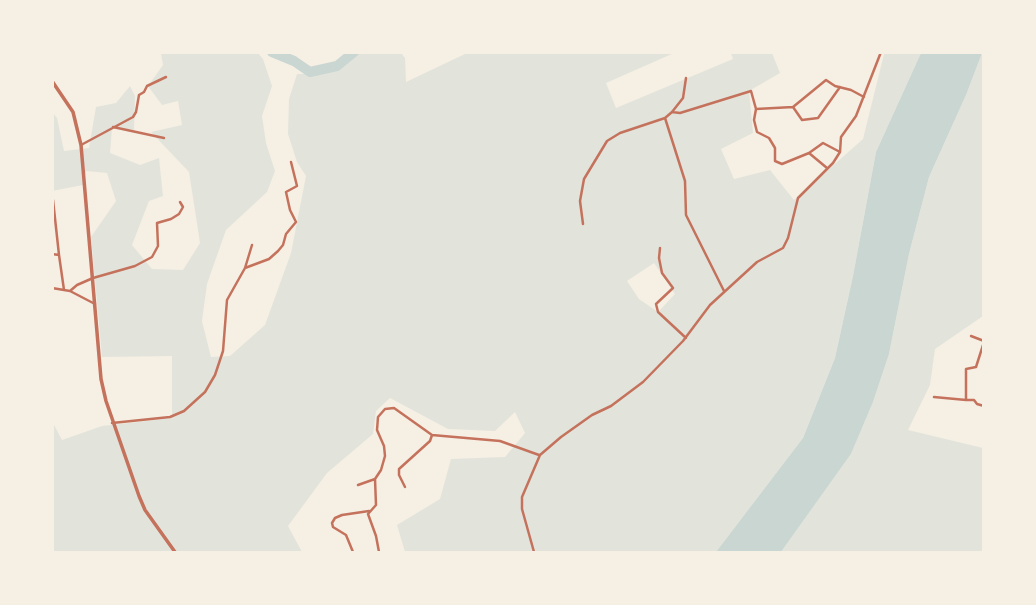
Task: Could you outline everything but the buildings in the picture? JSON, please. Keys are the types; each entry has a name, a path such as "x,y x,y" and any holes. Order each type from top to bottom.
{"street":[{"path":"534,552 522,509 522,497 540,455 571,429 611,406 643,382 686,338 710,305 757,262 783,248 788,239 798,198 840,152 841,137 856,116 881,52"},
{"path":"81,145 134,117 139,95 147,86 166,77"},
{"path":"583,224 580,201 584,179 607,141 620,133 665,118 683,98 686,78"},
{"path":"756,109 793,107 826,80 864,97"},
{"path":"52,81 73,112 81,145 101,379 112,422 145,510 175,552"},
{"path":"793,107 802,120 818,118 840,87"},
{"path":"672,112 680,113 751,90 756,109 754,120 757,132 769,138 775,148 775,160 782,164 809,153 823,143 840,152"},
{"path":"665,118 685,181 686,215 724,292"},
{"path":"113,127 164,138"},
{"path":"809,153 827,168"},
{"path":"245,268 268,259 278,251 283,245 286,233 296,222 290,211 286,192 297,186 291,162"},
{"path":"53,200 65,290"},
{"path":"70,291 93,278 135,266 152,257 158,246 157,223 179,214 183,207 180,202"},
{"path":"112,422 170,417 184,411 205,392 215,375 223,351 227,300 245,268 252,245"},
{"path":"660,248 662,273 673,288 656,304 658,312 686,338"},
{"path":"52,254 59,255"},
{"path":"52,288 70,291 95,304"},
{"path":"966,400 966,369 976,367 984,342 971,336"},
{"path":"934,397 974,400 984,406"},
{"path":"353,552 346,535 333,527 332,523 342,515 369,511 376,505 375,479 385,456 377,430 379,417 385,410 394,408 432,435 500,441 540,455"},
{"path":"405,487 398,475 398,469 430,440 432,435"},
{"path":"358,485 375,479"},
{"path":"369,511 379,552"}],"shaded area":[{"path":"161,53 258,53 263,59 272,86 262,116 266,143 275,171 267,192 226,230 207,284 202,321 211,357 230,356 265,325 291,253 306,176 297,162 288,134 289,99 297,74 316,74 350,53 401,53 405,58 406,82 467,53 674,53 606,83 616,108 733,59 731,53 772,53 780,73 749,91 753,133 721,149 734,179 770,170 794,200 863,139 884,54 921,53 876,152 835,358 803,438 716,552 405,552 397,525 440,499 451,459 505,457 525,433 515,412 495,431 448,429 390,398 376,411 373,434 327,473 288,526 302,552 53,552 52,421 62,440 102,426 172,418 172,356 102,357 91,237 116,201 107,173 86,171 83,185 52,191 53,113 57,118 64,151 89,148 96,107 116,103 130,86 135,96 134,130 112,128 110,153 140,165 159,158 163,196 149,201 132,245 152,269 183,270 200,243 189,172 151,132 182,125 178,101 162,105 148,86 163,65","holes":["654,263 675,294 658,312 639,299 627,281"]},
{"path":"921,53 982,53 929,177 909,254 889,354 873,402 851,454 781,552 716,552 803,438 835,358 876,152"},
{"path":"982,53 983,316 935,349 930,385 908,430 983,448 983,552 781,552 851,454 873,402 889,354 909,254 929,177"}],"waterway":[{"path":"272,52 294,61 310,72 337,66 354,52"}]}
